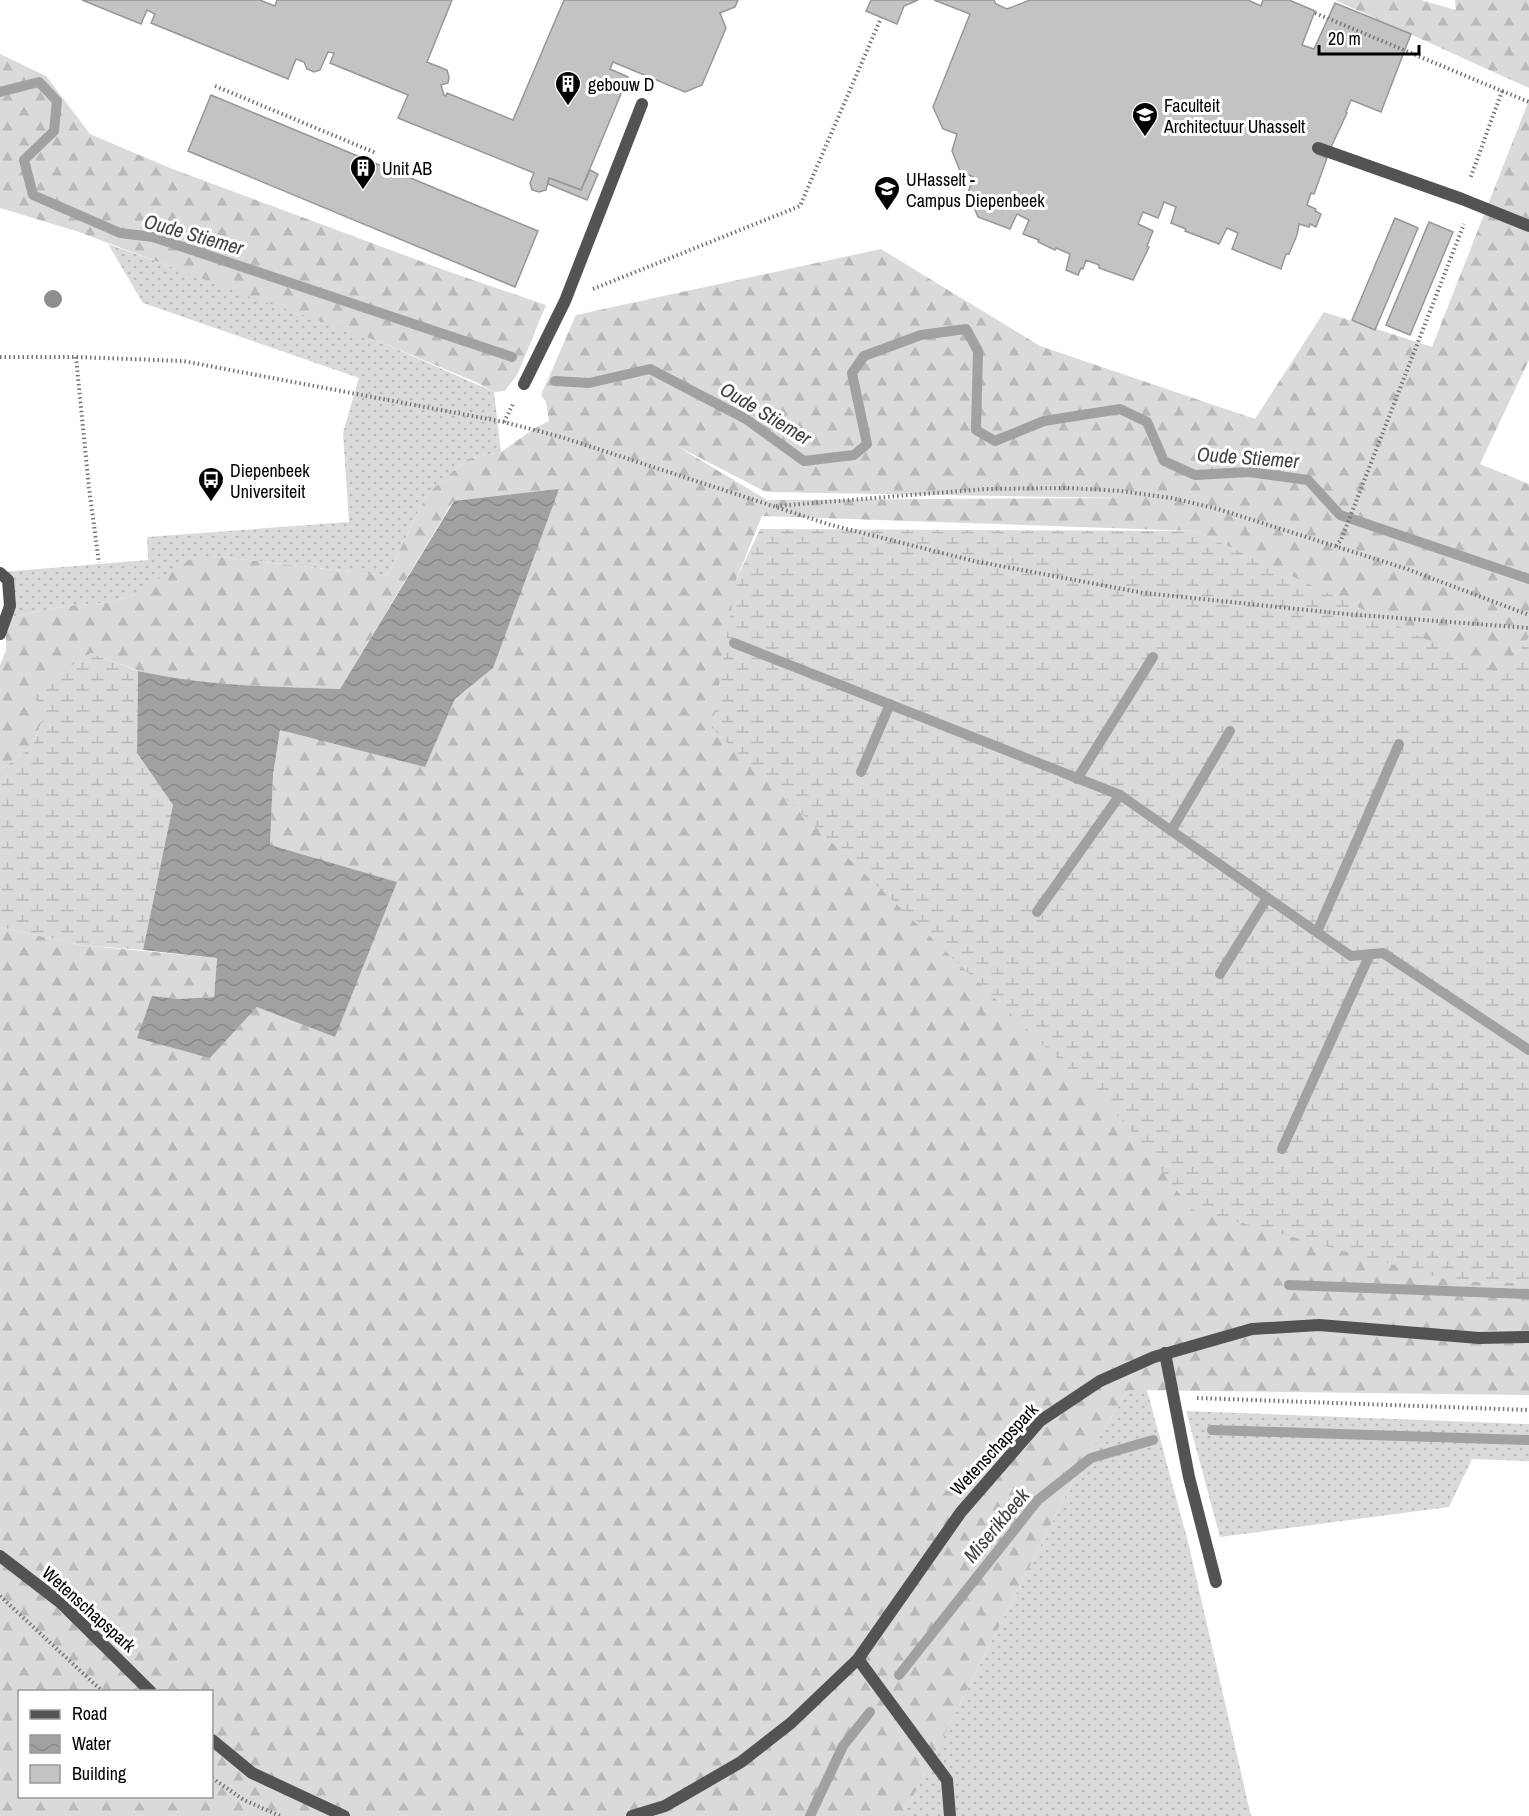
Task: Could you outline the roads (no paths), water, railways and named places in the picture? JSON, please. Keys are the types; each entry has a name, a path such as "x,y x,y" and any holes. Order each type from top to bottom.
{"street":[{"path":"524,384 565,301 642,104"},
{"path":"1318,148 1467,201 1529,226"},
{"path":"0,573 8,580 10,606 0,634"},
{"name":"Wetenschapspark","path":"632,1816 665,1806 741,1762 791,1723 858,1659 961,1512 1040,1421 1100,1381 1165,1353 1252,1329 1319,1325 1479,1338 1529,1338"},
{"path":"1165,1353 1189,1477 1216,1582"},
{"name":"Wetenschapspark","path":"0,1556 61,1603 149,1690"},
{"path":"858,1659 947,1780 950,1816"},
{"path":"213,1741 252,1773 344,1816"}],"water":[{"path":"559,489 493,668 455,699 425,767 280,730 273,775 270,845 397,882 335,1037 257,1007 210,1058 137,1038 152,996 179,999 214,997 217,958 143,950 173,805 137,753 138,671 213,683 340,689 454,501"}],"waterway":[{"name":"Oude Stiemer","path":"0,92 39,82 57,101 54,131 24,160 33,195 120,233 153,237 512,357"},
{"name":"Oude Stiemer","path":"555,381 589,383 650,369 746,419 804,461 854,455 867,444 852,373 864,356 921,335 966,329 978,351 976,430 995,441 1044,421 1120,409 1147,422 1164,461 1195,475 1249,472 1308,480 1340,515 1529,579"},
{"path":"734,643 1120,795 1351,956 1383,953 1529,1050"},
{"path":"1077,779 1153,657"},
{"path":"861,772 890,704"},
{"path":"1171,831 1230,731"},
{"path":"1317,932 1399,744"},
{"path":"1037,912 1120,795"},
{"path":"1220,974 1267,898"},
{"path":"1282,1149 1370,954"},
{"path":"1289,1285 1529,1294"},
{"name":"Miserikbeek","path":"1212,1430 1529,1440"},
{"name":"Miserikbeek","path":"899,1675 1038,1500 1091,1458 1153,1440"},
{"name":"Miserikbeek","path":"810,1816 843,1746 870,1712"}],"place":[{"name":"gebouw D","path":"568,107"},
{"name":"Faculteit Architectuur Uhasselt","path":"1145,138"},
{"name":"Unit AB","path":"363,191"},
{"name":"UHasselt - Campus Diepenbeek","path":"887,212"},
{"name":"Diepenbeek Universiteit","path":"211,503"}]}
